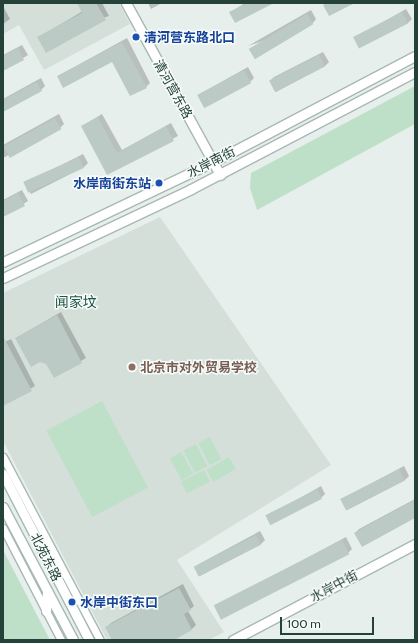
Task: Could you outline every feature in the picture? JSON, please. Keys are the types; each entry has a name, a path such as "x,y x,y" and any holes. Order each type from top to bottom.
{"street":[{"name":"清河营东路","path":"126,3 220,175"},
{"name":"水岸南街","path":"3,262 213,162 415,56"},
{"name":"水岸南街","path":"3,278 220,175 415,72"},
{"path":"3,457 100,640"},
{"name":"北苑东路","path":"3,474 89,640"},
{"name":"北苑东路","path":"3,506 73,640"},
{"path":"3,528 61,640"},
{"name":"水岸中街","path":"233,640 415,544"},
{"path":"46,611 47,590"}],"shaded area":[{"path":"3,3 119,3 130,24 44,70 19,25 3,34"},
{"name":"北京市对外贸易学校","path":"160,217 331,465 177,560 224,632 209,640 107,640 3,441 3,293"}],"green space":[{"path":"415,86 415,124 257,210 250,188 251,173"},
{"path":"102,401 148,488 92,517 46,431"},
{"path":"210,437 221,459 210,465 198,443"},
{"path":"196,444 207,466 195,473 184,450"},
{"path":"181,452 193,474 182,480 170,458"},
{"path":"229,457 236,469 213,482 206,470"},
{"path":"204,470 210,482 187,493 181,482"},
{"path":"3,550 50,640 3,640"}],"building":[{"path":"77,3 96,3 106,20 46,53 37,37 82,13"},
{"path":"247,3 274,3 235,23 229,12"},
{"path":"327,3 355,3 329,16 323,5"},
{"path":"402,12 408,24 359,49 353,37"},
{"path":"307,14 313,24 255,59 249,49"},
{"path":"122,42 147,88 130,96 112,62 63,88 57,76"},
{"path":"18,48 24,60 3,71 3,56"},
{"path":"319,55 325,67 275,92 269,80"},
{"path":"244,70 251,83 204,108 197,95"},
{"path":"37,82 42,91 3,112 3,100"},
{"path":"98,117 117,153 166,126 174,141 107,175 81,126"},
{"path":"55,118 61,129 10,158 3,147"},
{"path":"79,157 84,168 28,193 23,182"},
{"path":"18,193 25,206 3,217 3,201"},
{"path":"57,315 82,363 54,378 46,364 40,362 31,367 15,338"},
{"path":"3,336 32,391 3,406"},
{"path":"399,469 405,481 346,511 340,499"},
{"path":"317,489 322,499 270,525 265,515"},
{"path":"415,500 415,518 362,547 354,533"},
{"path":"256,535 261,545 199,577 194,567"},
{"path":"342,540 349,554 221,620 214,605"},
{"path":"179,588 191,610 184,614 192,630 174,640 112,640 105,627"}],"place":[{"name":"清河营东路北口","path":"136,37"},
{"name":"水岸南街东站","path":"159,183"},
{"name":"北京市对外贸易学校","path":"132,367"},
{"name":"水岸中街东口","path":"72,602"}],"district":[{"name":"闻家坟","path":"76,302"}]}
